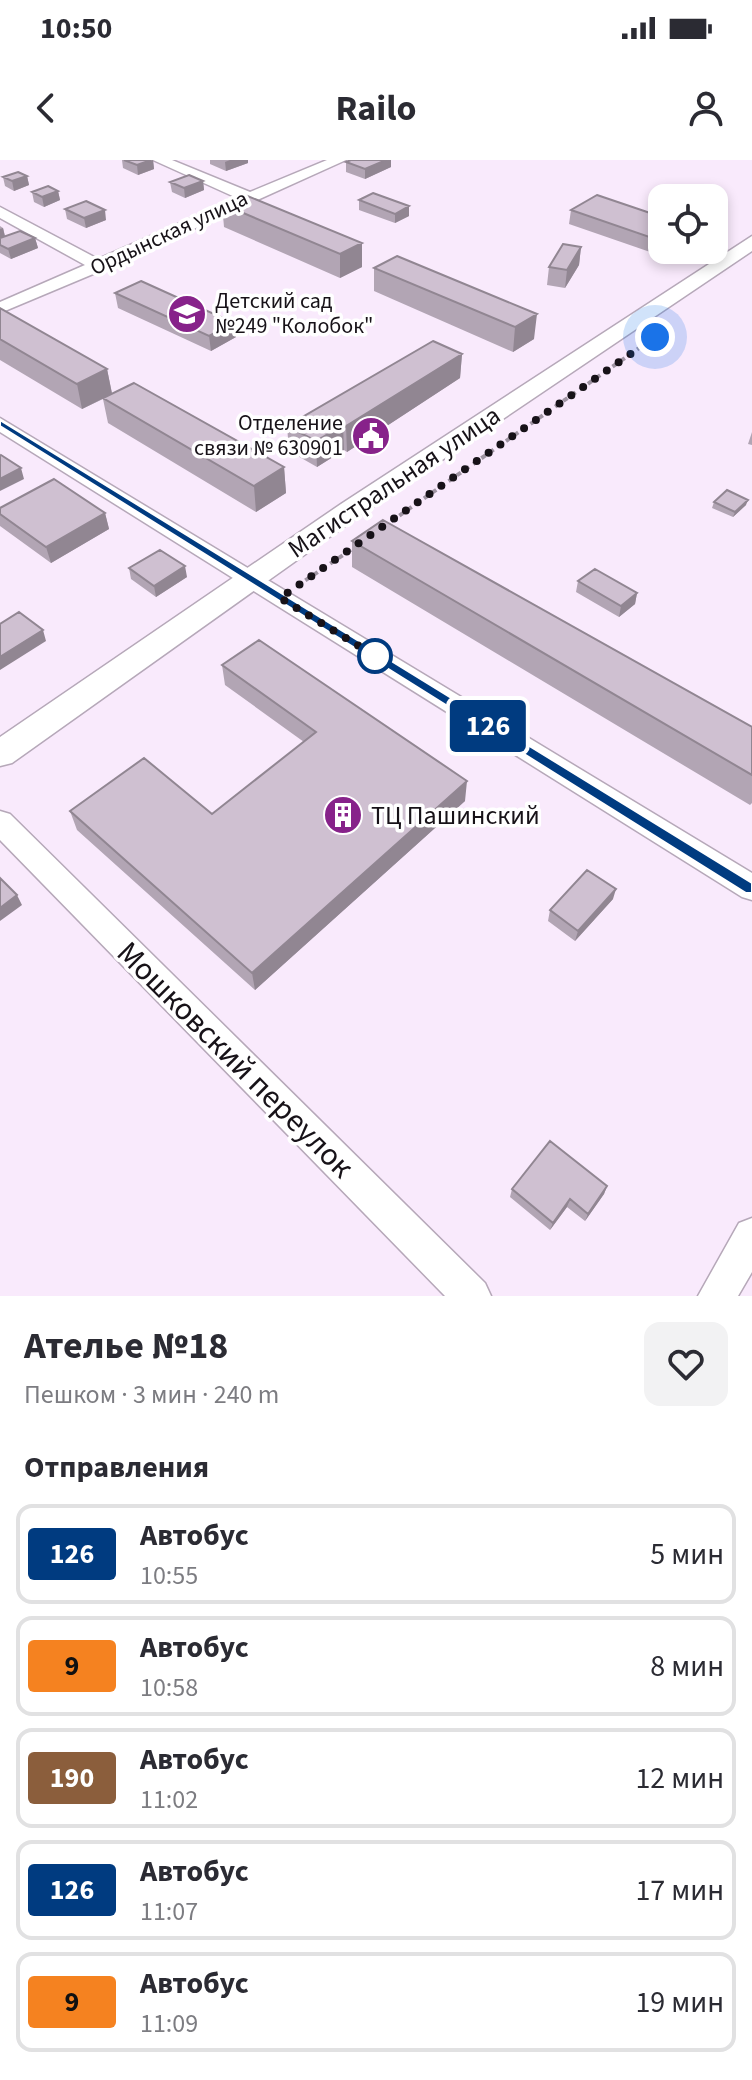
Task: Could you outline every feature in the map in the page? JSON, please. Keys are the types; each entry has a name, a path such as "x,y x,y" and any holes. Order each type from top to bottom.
{"main road":[{"name":"Магистральная улица","path":"0,754 350,510 752,242"}],"street":[{"path":"160,160 248,197"},
{"name":"Ордынская улица","path":"0,308 248,197 339,160"},
{"path":"0,212 99,266"},
{"path":"0,424 752,888"},
{"path":"0,448 21,438"},
{"name":"Мошковский переулок","path":"0,822 472,1296"},
{"path":"717,1296 752,1236"}],"path":[{"path":"382,528 655,337"},
{"path":"280,598 357,546"}],"building":[{"path":"124,160 151,160 137,165"},
{"path":"386,160 365,169 346,162"},
{"path":"18,172 27,176 12,181 3,177"},
{"path":"189,175 203,181 184,188 170,182"},
{"path":"48,186 58,191 42,197 32,192"},
{"path":"373,193 409,206 395,214 359,200"},
{"path":"245,195 362,243 340,254 222,204"},
{"path":"597,195 648,212 648,237 571,210"},
{"path":"86,201 105,210 84,218 65,209"},
{"path":"20,231 35,238 8,249 0,245 0,238"},
{"path":"563,244 581,247 567,270 549,267"},
{"path":"397,256 537,314 515,327 374,268"},
{"path":"141,281 234,323 209,336 115,293"},
{"path":"0,308 107,369 77,384 0,339"},
{"path":"433,341 462,354 346,426 316,441 287,426"},
{"path":"134,383 284,467 254,486 103,398"},
{"path":"0,456 21,468 0,479"},
{"path":"54,479 105,513 46,547 0,514 0,508"},
{"path":"727,490 748,500 735,512 714,502"},
{"path":"383,520 752,727 752,775 352,541"},
{"path":"160,550 185,566 154,586 129,568"},
{"path":"595,569 637,593 621,606 578,581"},
{"path":"19,612 43,630 0,657 0,624"},
{"name":"ТЦ Пашинский","path":"259,640 467,781 252,973 70,811 144,758 212,814 316,732 222,665"},
{"path":"587,870 616,889 578,931 550,910"},
{"path":"0,878 17,895 0,908"},
{"path":"550,1141 607,1186 588,1214 570,1199 553,1223 512,1189"}],"bus line":[{"name":"126","path":"0,424 752,888"}],"place":[{"name":"Детский сад №249 \"Колобок\"","path":"187,314"},
{"name":"Отделение связи № 630901","path":"371,436"},
{"name":"ТЦ Пашинский","path":"343,815"}],"route":[{"path":"375,656 385,662 280,598 655,337"}]}
